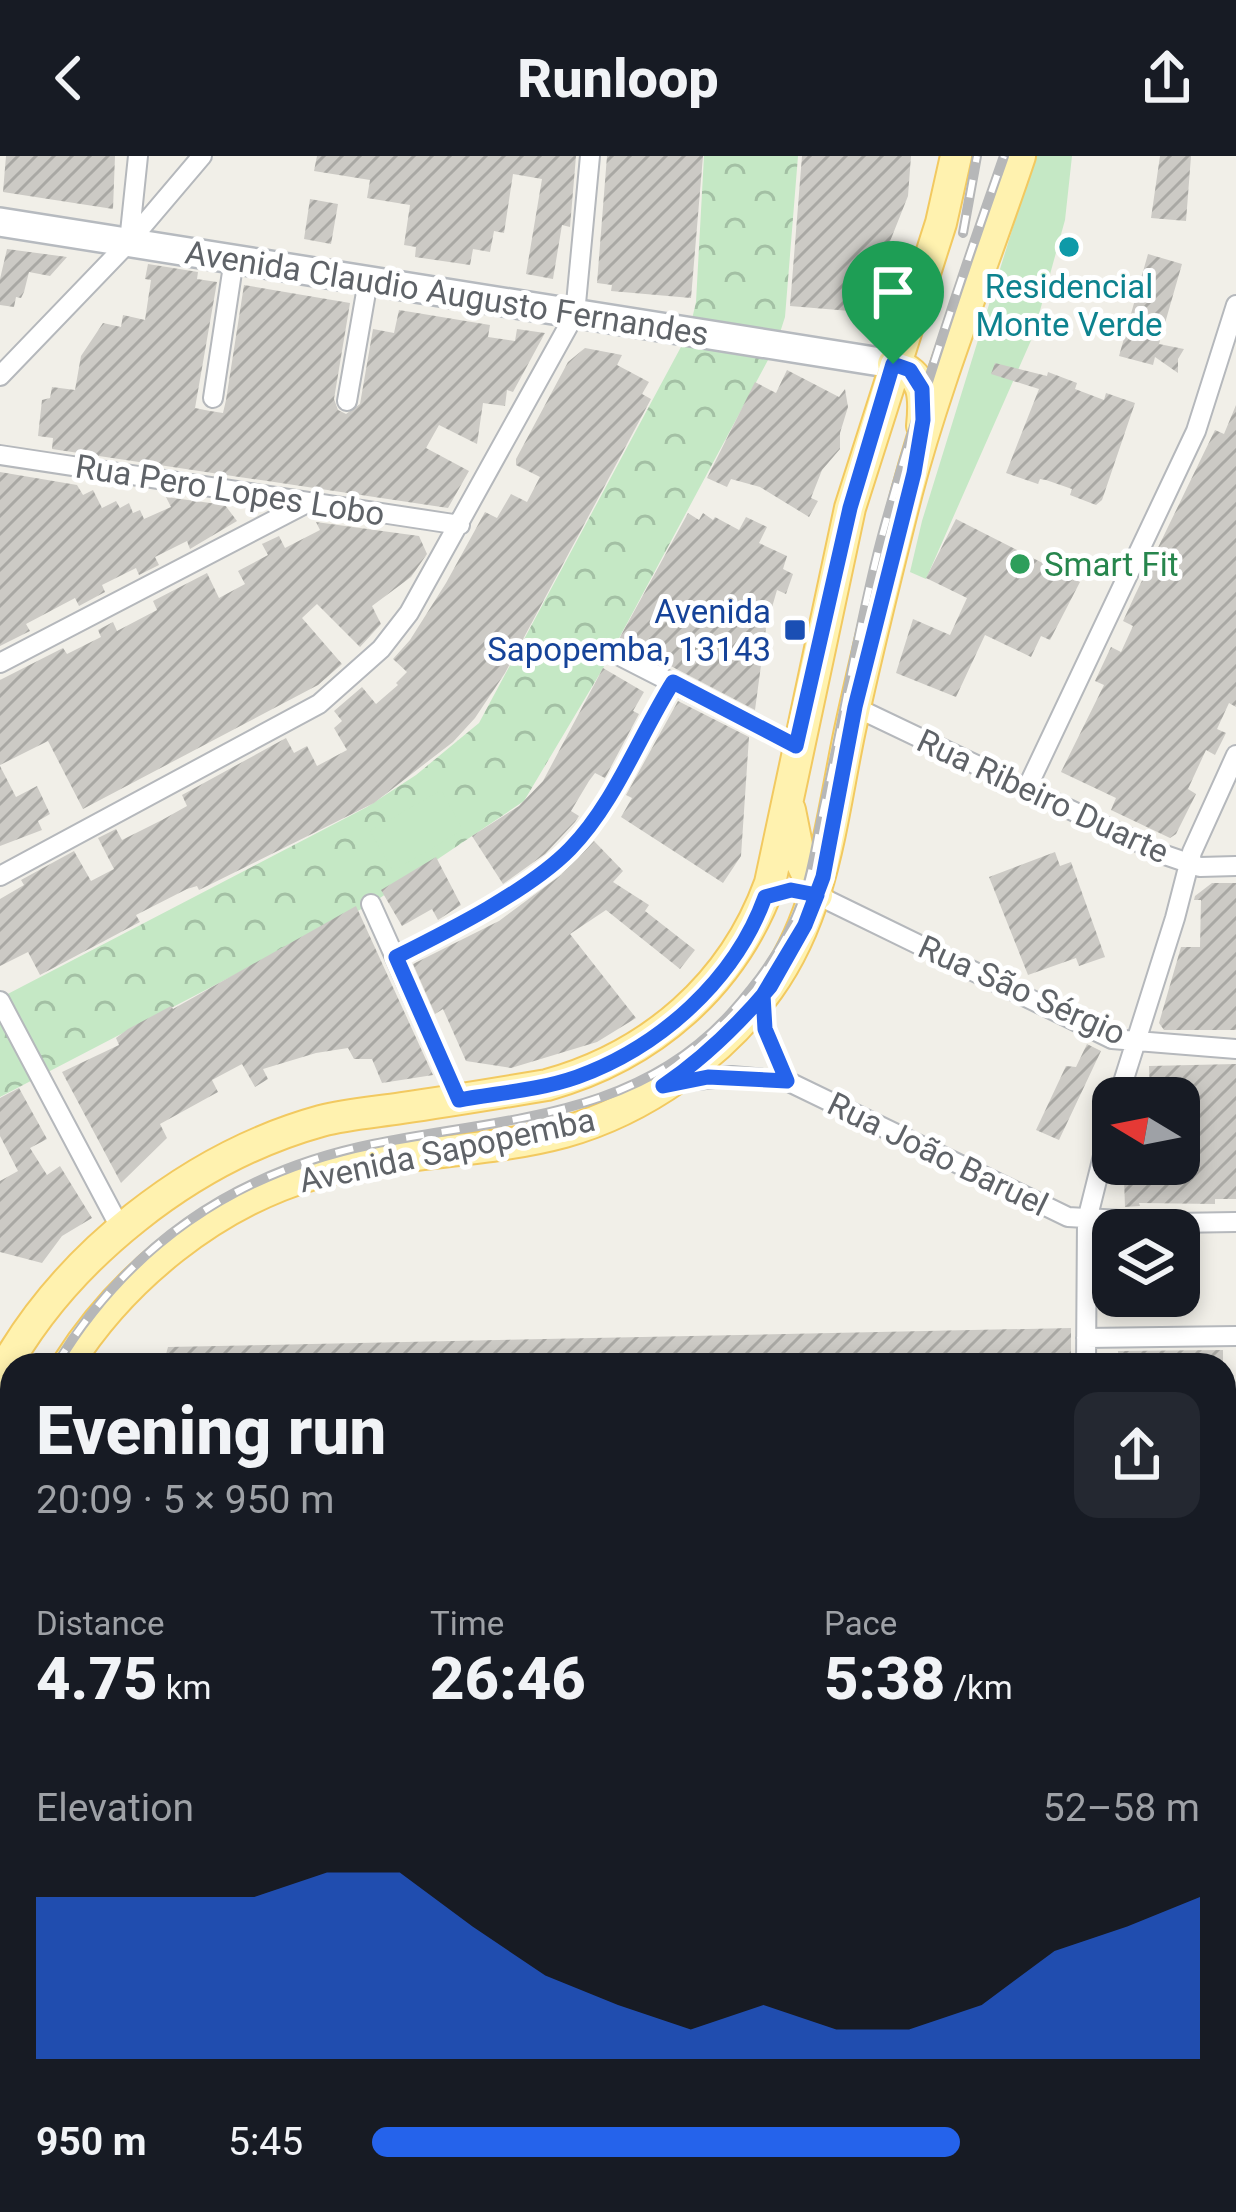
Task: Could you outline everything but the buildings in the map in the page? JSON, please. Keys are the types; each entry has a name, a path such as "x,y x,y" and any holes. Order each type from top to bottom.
{"main road":[{"name":"Avenida Sapopemba","path":"12,1353 49,1304 122,1231 208,1168 324,1120 579,1076 655,1036 706,990 755,923 765,897 863,460 941,223 956,156"},
{"name":"Avenida Sapopemba","path":"75,1353 132,1285 233,1207 316,1173 561,1133 605,1119 697,1063 763,995 805,925 817,895 855,707 914,473 1021,156"},
{"path":"893,364 910,370 922,389 923,420 914,473"},
{"path":"836,574 830,651 837,676 855,707"},
{"path":"790,786 793,836 817,895"},
{"path":"765,897 791,890 817,895"}],"street":[{"path":"129,242 138,156"},
{"path":"0,376 129,242 202,156"},
{"path":"0,876 319,704 381,649 409,613 460,525 575,314 590,156"},
{"name":"Avenida Claudio Augusto Fernandes","path":"0,222 893,364"},
{"path":"213,398 234,259"},
{"path":"347,401 368,280"},
{"path":"1028,788 1196,431 1236,305"},
{"name":"Rua Pero Lopes Lobo","path":"0,455 460,525"},
{"path":"0,663 309,502"},
{"path":"608,650 796,746"},
{"path":"396,957 543,873 571,848 600,810 673,682"},
{"name":"Rua Ribeiro Duarte","path":"855,707 1165,855 1200,867 1236,866"},
{"path":"1124,1077 1189,863 1236,755"},
{"name":"Rua São Sérgio","path":"817,895 1112,1039 1236,1049"},
{"path":"371,904 459,1100"},
{"name":"Rua João Baruel","path":"763,995 765,1029 787,1081"},
{"path":"0,1001 122,1231"},
{"name":"Rua João Baruel","path":"663,1086 708,1077 787,1081 1067,1217 1236,1222"},
{"path":"1086,1353 1087,1220 1096,1185"},
{"path":"1086,1338 1236,1336"}],"green space":[{"path":"704,156 798,156 785,317 776,345 602,670 524,801 371,904 0,1097 0,998 367,807 416,775 479,723 689,332 696,302"},
{"path":"1035,156 1072,156 1065,220 1033,336 926,579 910,572 922,521"},
{"path":"441,790 463,830 393,871 370,831"}],"railway":[{"path":"963,233 977,156"},
{"path":"64,1353 116,1284 190,1220 231,1195 323,1157 517,1119 609,1094 653,1075 694,1048 753,987 782,945 806,888 882,536 1004,156"}],"place":[{"name":"Residencial Monte Verde","path":"1069,247"},
{"name":"Smart Fit","path":"1020,564"},
{"name":"Avenida Sapopemba, 13143","path":"795,630"}],"route":[{"path":"893,364 850,508 796,746 673,682 600,810 571,848 543,873 396,957 459,1100 579,1076 655,1036 694,1005 729,961 755,923 765,897 798,890 817,895 805,925 763,995 765,1029 787,1081 732,1076 663,1086 697,1063 739,1023 770,987 805,925 817,895 823,877 855,707 923,420 919,381 910,370 893,364"}]}
